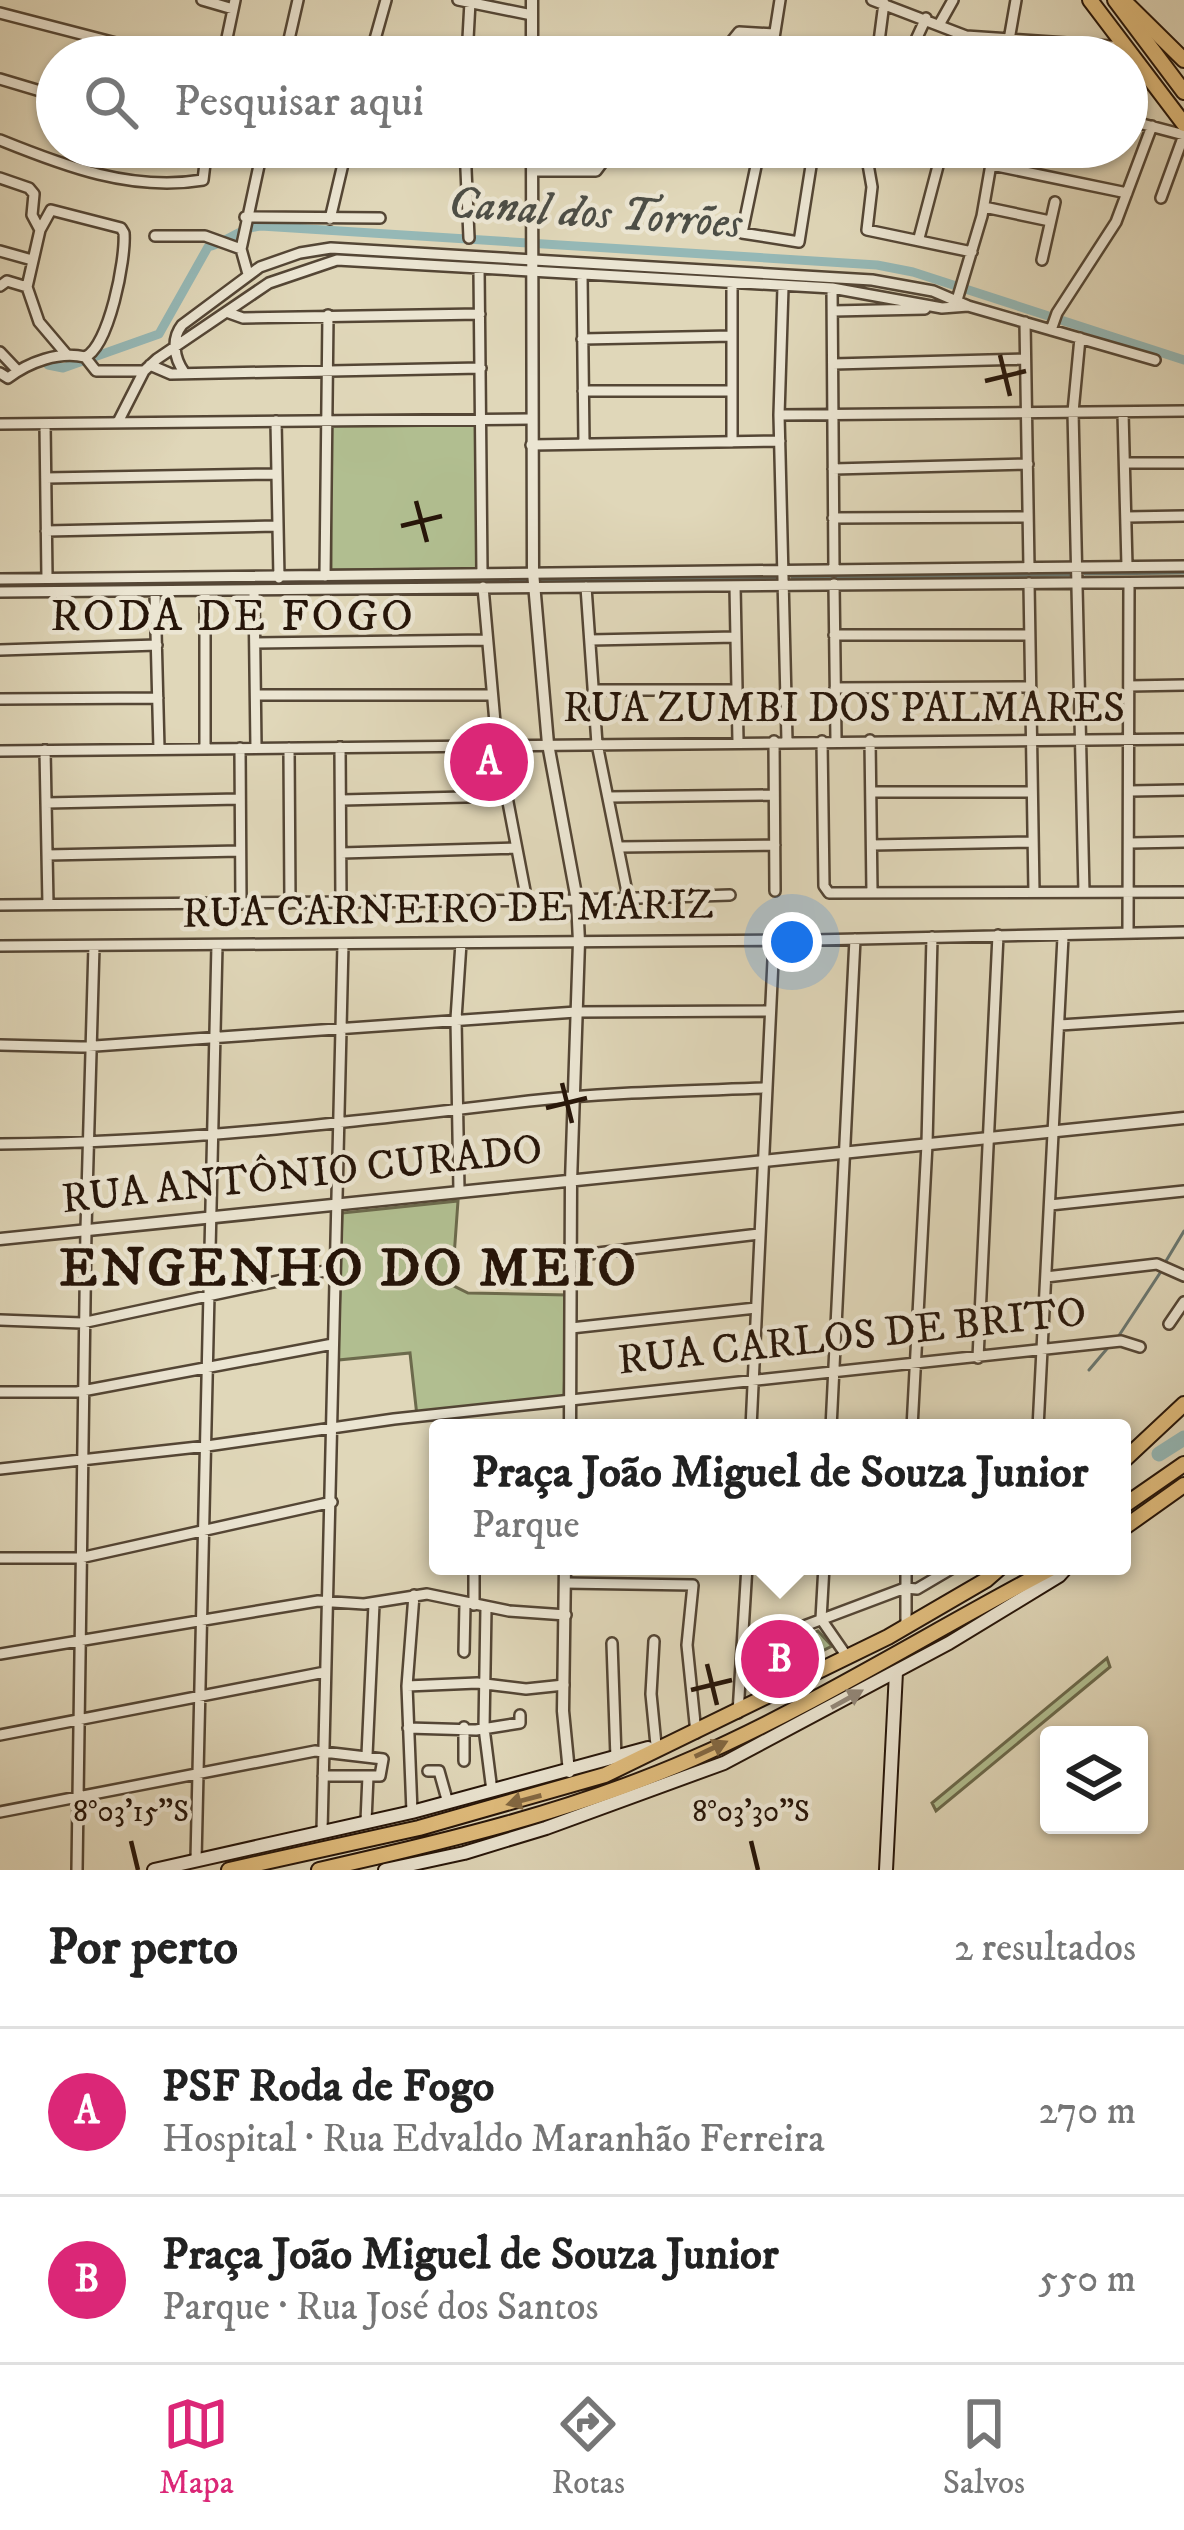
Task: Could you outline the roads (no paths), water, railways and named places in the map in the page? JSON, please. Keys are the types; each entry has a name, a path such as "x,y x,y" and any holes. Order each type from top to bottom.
{"main road":[{"path":"1090,0 1117,36"},
{"path":"1119,0 1184,60"},
{"path":"1119,0 1143,36"},
{"path":"1148,43 1184,92"},
{"path":"1148,77 1184,124"},
{"path":"1131,1454 1184,1404"},
{"path":"1131,1501 1184,1464"},
{"path":"1131,1523 1184,1485"},
{"path":"986,1580 992,1575"},
{"path":"154,1870 412,1812 664,1745 848,1658 997,1575"},
{"path":"319,1870 494,1828 642,1780 772,1720 1039,1575"},
{"path":"385,1870 526,1834 691,1777 774,1739 896,1672 1057,1575"},
{"path":"886,1870 896,1672"},
{"path":"229,1870 524,1801 605,1775 664,1745"}],"street":[{"path":"202,0 234,4 227,36"},
{"path":"290,36 298,0"},
{"path":"376,36 386,0"},
{"path":"532,0 532,36"},
{"path":"736,36 739,32 774,34 780,0"},
{"path":"872,0 966,36"},
{"path":"939,25 952,0"},
{"path":"1009,36 1016,0"},
{"path":"466,36 464,1 532,15"},
{"path":"880,36 884,3"},
{"path":"0,13 89,36"},
{"path":"918,36 926,18"},
{"path":"0,79 36,90"},
{"path":"1148,125 1184,135 1161,198"},
{"path":"1148,136 1152,126"},
{"path":"0,140 36,153"},
{"path":"76,168 92,174 197,181 205,168"},
{"path":"230,245 244,226 257,168"},
{"path":"330,219 342,168"},
{"path":"466,168 470,238"},
{"path":"532,168 534,589 548,744 578,900 570,1419"},
{"path":"532,172 598,168"},
{"path":"756,168 742,233 799,242 811,168"},
{"path":"869,168 872,187 867,228 972,252"},
{"path":"919,238 937,168"},
{"path":"833,311 942,308 962,295 991,168"},
{"path":"1006,168 1126,193"},
{"path":"1051,329 1111,231 1136,168"},
{"path":"0,178 32,190 32,215 40,230"},
{"path":"1042,260 1055,202"},
{"path":"984,207 1050,221"},
{"path":"87,362 95,353 119,285 125,241 119,227 51,210 40,230 27,287 39,322 67,355 87,362 163,372 481,368"},
{"path":"244,226 380,218"},
{"path":"155,236 185,234 230,245 248,274"},
{"path":"184,372 175,357 179,327 248,274 300,253 347,247 853,278 962,295 1024,322 1155,360"},
{"path":"0,251 32,260"},
{"path":"118,422 147,368 175,347 269,283 337,260 479,269 530,256 582,274 832,289 942,308"},
{"path":"479,269 482,573"},
{"path":"582,274 584,443"},
{"path":"0,286 9,281 27,287"},
{"path":"732,283 732,442"},
{"path":"775,891 774,795 785,570 779,416 783,287"},
{"path":"832,289 834,570"},
{"path":"229,313 243,318 480,314"},
{"path":"325,576 328,315"},
{"path":"1024,322 1029,568"},
{"path":"582,339 733,337"},
{"path":"1080,338 1073,412 1084,892"},
{"path":"0,352 9,374 32,362 67,355"},
{"path":"833,364 1025,358"},
{"path":"583,391 732,391"},
{"path":"779,416 1184,411"},
{"path":"1123,412 1127,566"},
{"path":"0,424 531,419"},
{"path":"276,421 279,578"},
{"path":"45,424 47,578"},
{"path":"531,445 780,442"},
{"path":"1125,463 1184,463"},
{"path":"833,469 1028,464"},
{"path":"46,478 275,474"},
{"path":"1127,517 1184,516"},
{"path":"833,518 1028,517"},
{"path":"46,531 276,526"},
{"path":"0,579 1184,566"},
{"path":"0,592 1184,582"},
{"path":"1029,583 1034,892"},
{"path":"1128,933 1129,583"},
{"path":"834,584 836,740"},
{"path":"586,586 598,744 628,897"},
{"path":"735,586 738,742"},
{"path":"483,587 497,745 527,901"},
{"path":"254,590 256,748"},
{"path":"205,748 206,591"},
{"path":"155,592 159,749"},
{"path":"834,635 1029,635"},
{"path":"590,640 736,637"},
{"path":"255,643 487,640"},
{"path":"0,650 157,645"},
{"path":"1129,686 1184,685"},
{"path":"835,688 1029,687"},
{"path":"594,691 737,690"},
{"path":"256,695 492,695"},
{"path":"0,698 158,698"},
{"name":"RUA ZUMBI DOS PALMARES","path":"0,751 1184,739"},
{"path":"870,740 872,892"},
{"path":"822,741 827,892 1184,892"},
{"path":"340,747 341,901"},
{"path":"240,748 241,904"},
{"path":"289,748 290,903"},
{"path":"44,750 48,904"},
{"path":"1130,791 1184,790"},
{"path":"872,793 1032,792"},
{"path":"609,797 774,795"},
{"path":"342,800 506,796"},
{"path":"46,803 239,800"},
{"path":"872,844 1033,842"},
{"path":"1130,843 1184,842"},
{"path":"619,847 775,845"},
{"path":"341,853 516,848"},
{"path":"47,855 240,851"},
{"path":"0,905 730,895"},
{"name":"RUA CARNEIRO DE MARIZ","path":"0,946 1063,938 1184,932"},
{"path":"978,1358 998,935"},
{"path":"912,1419 932,937"},
{"path":"1038,1419 1063,938"},
{"path":"752,1419 774,939"},
{"path":"832,1419 855,939"},
{"path":"459,1191 455,1112 461,943"},
{"path":"322,1831 343,944"},
{"path":"77,1870 94,946"},
{"path":"196,1860 217,946"},
{"path":"0,1045 92,1046 576,1012 770,1011"},
{"path":"1060,1025 1184,1017"},
{"path":"0,1144 88,1144 574,1097 766,1088"},
{"name":"RUA ANTÔNIO CURADO","path":"0,1239 1184,1118"},
{"path":"1050,1205 1184,1191"},
{"path":"572,1256 759,1234"},
{"path":"1046,1276 1162,1266 1184,1276"},
{"path":"0,1320 85,1322 334,1269"},
{"path":"1169,1324 1184,1302"},
{"path":"571,1328 756,1308"},
{"name":"RUA CARLOS DE BRITO","path":"0,1469 1108,1342 1139,1347"},
{"path":"0,1391 83,1390 333,1344"},
{"path":"0,1558 80,1558 332,1502"},
{"path":"464,1652 473,1575"},
{"path":"565,1575 569,1772"},
{"path":"738,1713 747,1575"},
{"path":"823,1575 821,1618 848,1658"},
{"path":"906,1575 906,1627"},
{"path":"743,1649 905,1588 917,1588 940,1575"},
{"path":"565,1583 693,1585 687,1645 697,1733"},
{"path":"0,1654 318,1601 374,1604 432,1594 487,1608 566,1615"},
{"path":"412,1812 407,1686 414,1595"},
{"path":"368,1754 374,1604"},
{"path":"487,1608 484,1728 492,1791"},
{"path":"412,1633 426,1632"},
{"path":"654,1641 651,1694 664,1745"},
{"path":"612,1643 616,1759"},
{"path":"462,1670 463,1683"},
{"path":"0,1735 325,1672"},
{"path":"407,1686 486,1683 526,1689 564,1685"},
{"path":"408,1728 484,1728 520,1723 520,1715"},
{"path":"464,1727 464,1761"},
{"path":"0,1813 315,1751 383,1759 381,1775 322,1776"},
{"path":"428,1771 439,1770 448,1803"},
{"path":"366,1821 368,1776"}],"waterway":[{"name":"Canal dos Torrões","path":"48,365 63,368 159,334 208,247 261,226 877,265 913,272 1184,360"},
{"path":"1085,574 1184,573"},
{"path":"792,578 1070,575"},
{"path":"541,580 777,578"},
{"path":"0,587 526,581"},
{"path":"1166,1261 1184,1231"},
{"path":"1118,1337 1162,1270"},
{"path":"1089,1370 1111,1344"},
{"path":"1159,1454 1184,1438"}],"place":[{"name":"PSF Roda de Fogo","path":"489,762"},
{"name":"Praça João Miguel de Souza Junior","path":"780,1659"}],"district":[{"name":"RODA DE FOGO","path":"233,617"},
{"name":"ENGENHO DO MEIO","path":"349,1269"}]}
